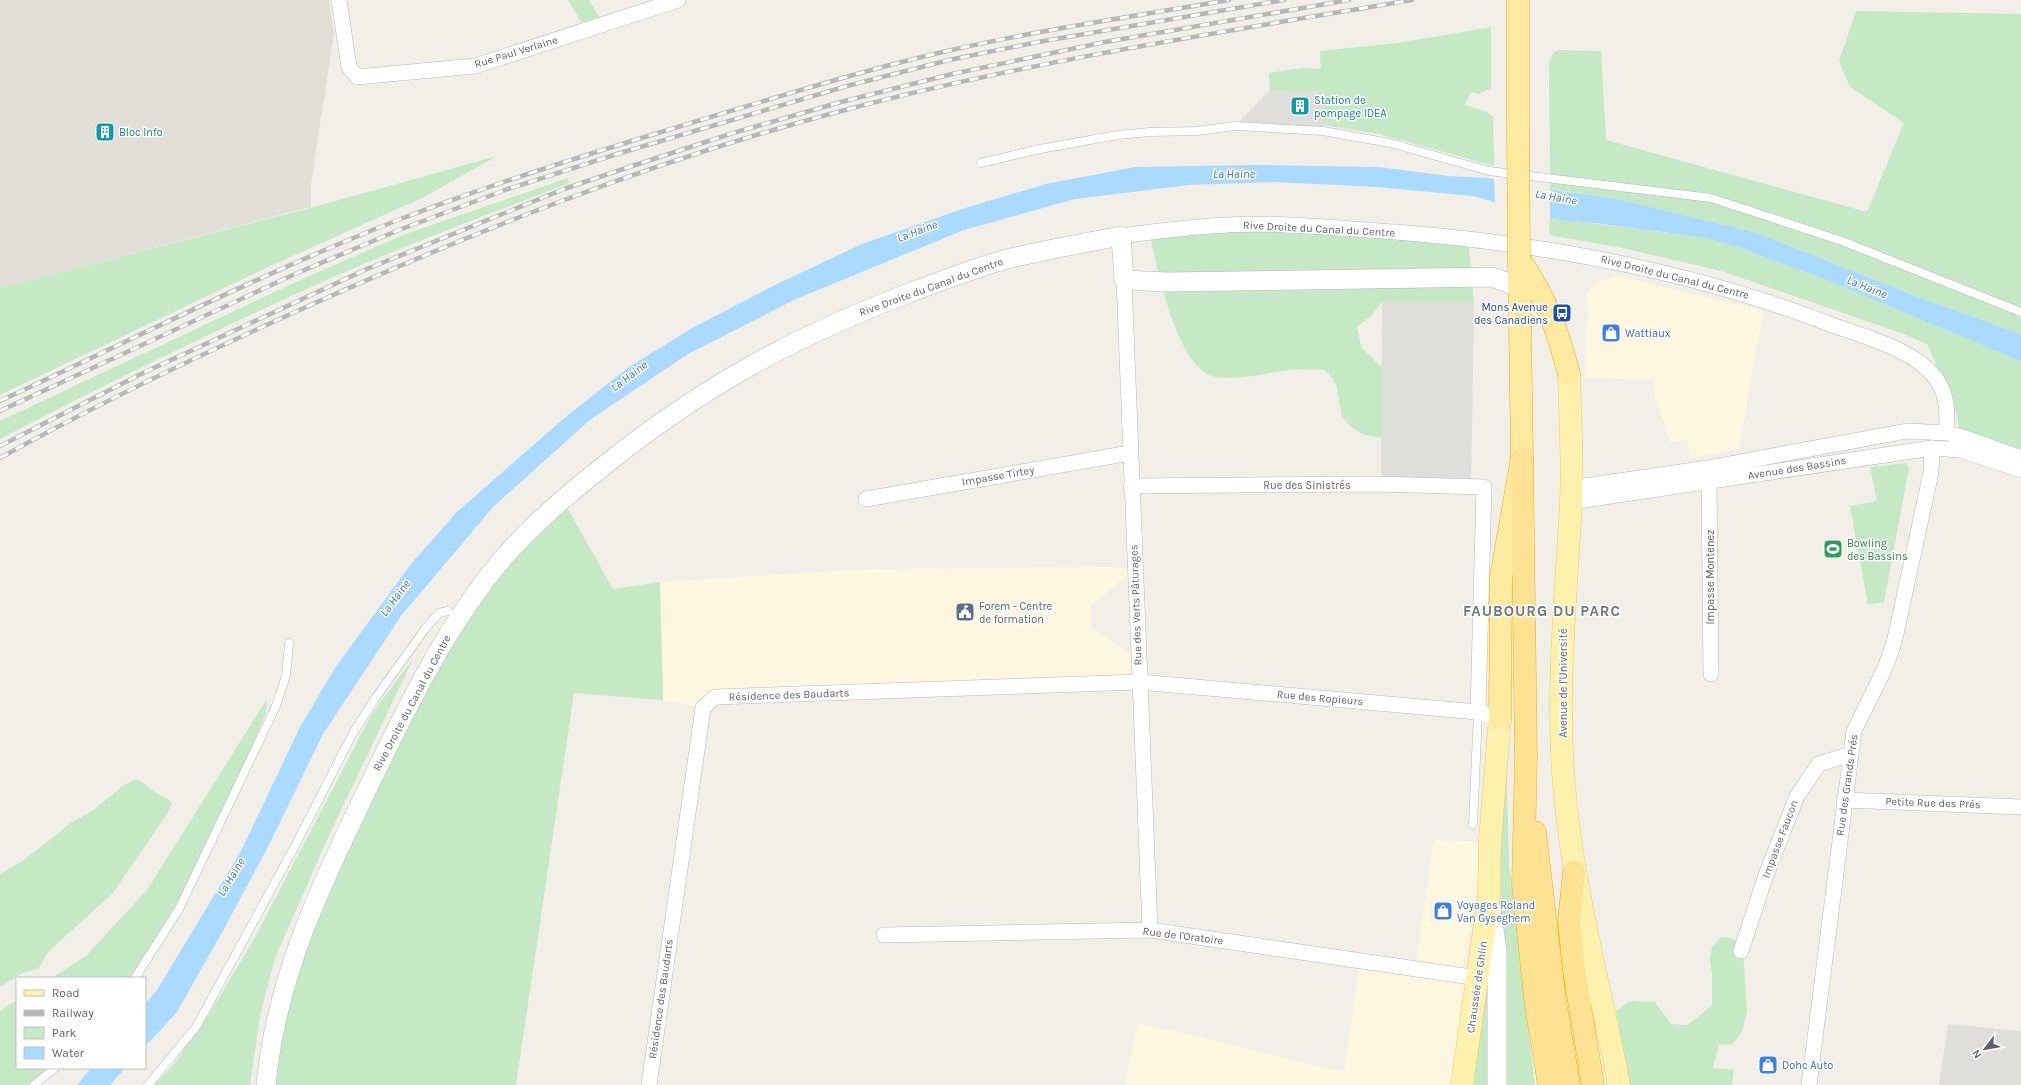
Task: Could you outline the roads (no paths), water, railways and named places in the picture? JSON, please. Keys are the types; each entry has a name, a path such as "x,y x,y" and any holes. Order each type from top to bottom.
{"highway":[{"path":"1518,0 1519,287 1526,756 1523,884 1536,1005 1549,1085"},
{"path":"1519,259 1536,282 1550,311 1569,374"},
{"path":"1500,719 1501,577 1522,458"},
{"path":"1526,756 1556,1001 1569,1085"},
{"path":"1574,872 1570,929 1574,970 1593,1085"}],"main road":[{"name":"Avenue de l'Université","path":"1569,374 1571,495 1563,620 1563,783 1574,872 1619,1085"},
{"name":"Chaussée de Ghlin","path":"1462,1085 1489,895 1490,840 1500,719"}],"street":[{"name":"Rue Paul Verlaine","path":"339,0 349,67 357,77 475,66 678,0"},
{"name":"Rive Droite du Canal du Centre","path":"266,1085 273,1032 285,983 297,944 313,904 395,733 434,658 458,618 485,580 516,545 592,475 637,439 686,404 768,355 870,308 1004,260 1061,247 1121,236 1252,224 1369,230 1468,238 1628,264 1761,299 1821,320 1910,356 1935,377 1943,393 1948,406 1947,433"},
{"path":"1121,236 1124,280 1174,282 1492,277 1519,287"},
{"name":"Rue des Verts Pâturages","path":"1124,280 1131,486 1150,930"},
{"path":"1571,495 1907,431 1947,433 1966,438 2021,458"},
{"name":"Avenue des Bassins","path":"1571,495 1710,481 1932,448 1960,450 2021,470"},
{"name":"Rue des Grands Prés","path":"1809,1085 1844,800 1854,731 1885,668 1894,643 1931,473 1932,448"},
{"name":"Impasse Tirtey","path":"866,500 1130,453"},
{"name":"Impasse Montenez","path":"1710,481 1711,674"},
{"name":"Rue des Sinistrés","path":"1131,486 1376,484 1484,487 1478,712"},
{"name":"Rue des Ropieurs","path":"1139,682 1478,712 1500,719"},
{"name":"Résidence des Baudarts","path":"649,1085 703,708 715,697 1139,682"},
{"name":"Impasse Faucon","path":"1741,951 1766,875 1797,796 1819,764 1850,754"},
{"name":"Petite Rue des Prés","path":"1844,800 2021,807"},
{"path":"1489,895 1497,951 1497,1085"},
{"name":"Rue de l'Oratoire","path":"884,935 1150,930 1478,978"}],"lane":[{"path":"981,163 1040,149 1150,132 1197,131 1235,126 1323,131 1390,143 1489,172 1711,198 1842,241 2021,312"},
{"path":"148,1085 196,1027 291,852 352,735 370,706 425,629 439,613 448,611"},
{"path":"136,977 180,908 276,706 286,676 290,643"},
{"path":"1473,824 1478,712"},
{"path":"34,1085 54,1069"}],"water":[{"name":"La Haine","path":"1258,165 1379,167 1448,176 1487,178 1560,191 1618,199 1757,233 1918,297 2021,334 2021,361 1827,280 1735,246 1701,237 1559,220 1473,196 1377,187 1275,182 1189,185 1075,199 964,230 796,299 688,354 591,419 493,507 401,616 323,734 269,845 177,1012 146,1046 146,1003 157,990 241,851 300,727 335,668 411,564 457,512 562,420 629,367 694,327 779,283 862,244 962,209 1046,184 1135,167"},
{"path":"90,1069 124,1069 110,1085 77,1085"}],"railway":[{"path":"0,401 247,284 347,240 437,205 555,165 801,90 917,58 982,43 1229,0"},
{"path":"0,411 295,274 399,230 508,189 617,154 847,86 949,60 1038,42 1284,0"},
{"path":"0,446 141,374 367,269 564,189 623,169 733,133 841,102 952,74 1105,42 1349,0"},
{"path":"0,458 175,368 350,287 489,229 559,202 701,152 845,110 985,77 1056,62 1198,36 1412,0"}],"place":[{"name":"Station de pompage IDEA","path":"1300,106"},
{"name":"Bloc Info","path":"105,132"},
{"name":"Mons Avenue des Canadiens","path":"1562,313"},
{"name":"Wattiaux","path":"1611,333"},
{"name":"Bowling des Bassins","path":"1833,549"},
{"name":"Forem - Centre de formation","path":"965,612"},
{"name":"Voyages Roland Van Gyseghem","path":"1443,911"},
{"name":"Dohc Auto","path":"1768,1065"}],"district":[{"name":"FAUBOURG DU PARC","path":"1542,611"}]}
